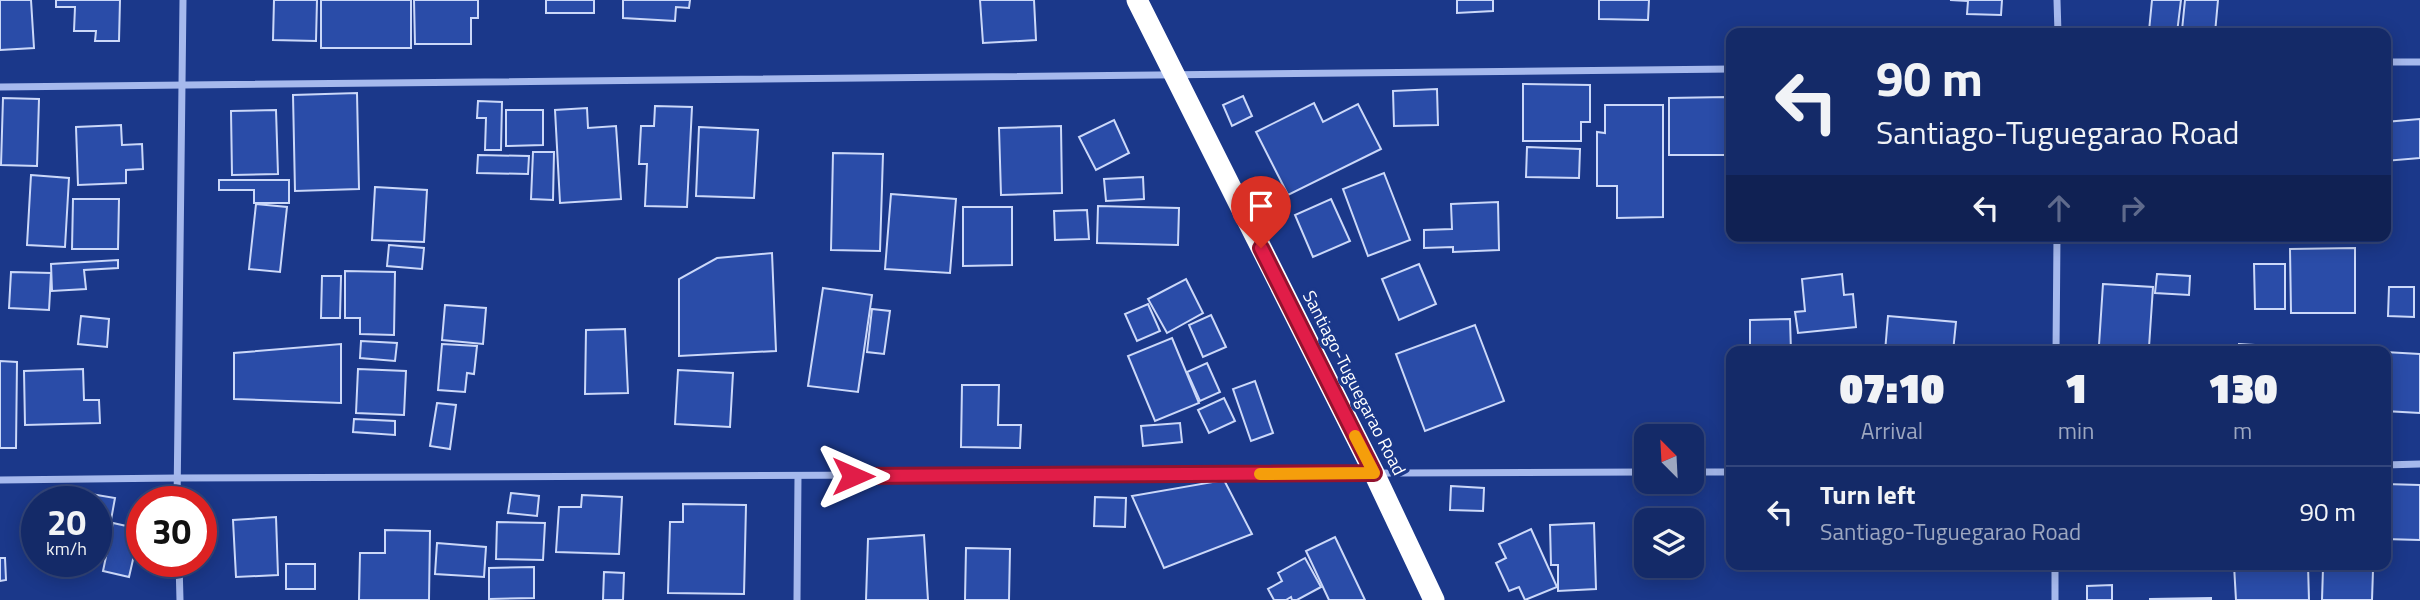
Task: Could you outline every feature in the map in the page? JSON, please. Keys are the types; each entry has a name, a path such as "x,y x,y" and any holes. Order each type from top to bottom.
{"highway":[{"name":"Santiago-Tuguegarao Road","path":"1137,0 1374,473 1434,600"}],"street":[{"path":"177,486 183,0"},
{"path":"2057,0 2058,28"},
{"path":"2391,62 2420,62"},
{"path":"0,87 1726,69"},
{"path":"2056,346 2057,242"},
{"path":"2391,465 2420,464"},
{"path":"0,480 1634,472"},
{"path":"1704,472 1726,472"},
{"path":"797,600 798,476"},
{"path":"2055,570 2055,600"},
{"path":"179,577 180,600"}],"building":[{"path":"0,0 31,0 34,48 0,50"},
{"path":"56,0 120,0 119,41 95,41 96,31 74,31 75,7 56,7"},
{"path":"274,0 317,0 316,41 273,40"},
{"path":"321,0 411,0 411,48 321,48"},
{"path":"414,0 478,0 478,18 471,18 471,44 415,44"},
{"path":"546,0 594,0 594,13 546,13"},
{"path":"623,0 690,0 689,8 676,7 675,21 623,18"},
{"path":"980,0 1034,0 1036,40 983,43"},
{"path":"1457,0 1493,0 1493,11 1457,13"},
{"path":"1599,0 1649,0 1648,20 1599,19"},
{"path":"1950,0 2002,0 2001,15 1967,14 1968,1"},
{"path":"2152,0 2181,0 2178,28 2149,28"},
{"path":"2185,0 2218,0 2215,28 2182,28"},
{"path":"1523,84 1590,85 1590,122 1581,122 1581,141 1523,141"},
{"path":"1437,89 1438,125 1394,126 1393,91"},
{"path":"357,93 359,189 295,191 293,95"},
{"path":"1243,96 1252,116 1232,126 1223,105"},
{"path":"1726,97 1726,155 1669,155 1669,98"},
{"path":"3,98 39,99 37,166 1,165"},
{"path":"478,101 502,102 501,150 485,150 486,118 477,118"},
{"path":"1314,103 1323,122 1358,104 1381,149 1288,195 1256,132"},
{"path":"1605,105 1663,105 1663,217 1617,218 1617,186 1597,186 1597,132 1605,133"},
{"path":"655,106 692,107 687,207 645,206 647,164 639,164 641,126 654,126"},
{"path":"587,108 588,128 616,126 621,199 560,203 555,110"},
{"path":"276,110 278,174 232,175 231,111"},
{"path":"506,110 543,110 543,145 506,146"},
{"path":"2420,119 2420,158 2391,160 2391,121"},
{"path":"1114,120 1129,153 1096,170 1079,137"},
{"path":"121,125 122,145 142,144 143,169 126,170 126,183 78,185 76,127"},
{"path":"1061,126 1062,193 1001,195 999,128"},
{"path":"699,127 758,130 754,198 696,196"},
{"path":"1527,147 1580,149 1579,178 1526,177"},
{"path":"533,152 554,152 553,200 531,199"},
{"path":"833,153 883,154 880,251 831,250"},
{"path":"478,155 529,156 528,174 477,173"},
{"path":"1384,173 1410,240 1368,256 1343,189"},
{"path":"31,175 69,178 65,247 27,245"},
{"path":"1143,177 1144,199 1106,201 1104,179"},
{"path":"219,180 289,180 289,203 254,203 254,190 219,190"},
{"path":"375,187 427,190 424,242 372,240"},
{"path":"891,194 956,199 950,273 885,269"},
{"path":"73,199 119,199 118,249 72,249"},
{"path":"1331,199 1350,241 1313,257 1295,215"},
{"path":"1498,202 1499,250 1453,252 1453,247 1424,248 1424,230 1452,229 1451,204"},
{"path":"256,204 287,207 280,272 249,269"},
{"path":"1098,206 1179,208 1178,245 1097,243"},
{"path":"963,207 1012,207 1012,265 963,266"},
{"path":"1087,210 1089,239 1055,240 1054,211"},
{"path":"389,245 424,248 422,269 387,266"},
{"path":"2355,248 2355,313 2291,313 2290,249"},
{"path":"772,253 776,351 679,356 679,279 717,258"},
{"path":"118,260 118,268 84,270 86,289 52,291 51,264"},
{"path":"1419,264 1436,304 1399,320 1382,279"},
{"path":"2254,264 2285,264 2285,309 2255,309"},
{"path":"345,271 395,272 394,335 360,334 360,318 345,318"},
{"path":"11,272 51,273 49,310 9,308"},
{"path":"1842,274 1844,295 1853,294 1856,327 1798,333 1795,312 1805,311 1802,279"},
{"path":"2157,274 2190,276 2189,295 2155,293"},
{"path":"322,276 341,276 340,318 321,318"},
{"path":"1186,279 1203,313 1167,333 1148,299"},
{"path":"2103,284 2153,287 2149,346 2099,345"},
{"path":"2389,287 2414,287 2414,317 2388,316"},
{"path":"823,288 872,295 858,392 808,386"},
{"path":"1148,304 1160,331 1137,341 1125,314"},
{"path":"445,305 486,308 483,344 442,340"},
{"path":"872,309 890,311 884,354 867,352"},
{"path":"1211,315 1226,347 1203,357 1189,325"},
{"path":"81,316 109,319 107,347 78,344"},
{"path":"1888,316 1956,322 1954,346 1886,346"},
{"path":"1790,319 1791,346 1750,346 1750,320"},
{"path":"1475,325 1504,401 1425,431 1396,354"},
{"path":"625,329 628,393 585,394 586,330"},
{"path":"1172,338 1199,403 1155,421 1128,356"},
{"path":"361,341 397,343 395,361 360,358"},
{"path":"341,344 341,403 234,399 234,353"},
{"path":"442,344 477,346 474,374 467,373 465,392 438,390"},
{"path":"2239,344 2270,346 2239,346"},
{"path":"2391,352 2420,354 2420,413 2391,411"},
{"path":"0,361 17,362 16,448 0,448"},
{"path":"1207,363 1220,392 1200,401 1187,372"},
{"path":"83,369 84,400 99,400 100,423 25,425 24,371"},
{"path":"358,369 406,371 404,415 356,413"},
{"path":"678,370 733,373 730,427 675,424"},
{"path":"1255,381 1273,433 1251,441 1233,389"},
{"path":"962,385 999,385 998,425 1021,425 1020,448 961,447"},
{"path":"1224,398 1235,421 1209,433 1198,410"},
{"path":"437,403 456,405 450,449 430,446"},
{"path":"354,419 395,421 395,435 353,432"},
{"path":"1180,423 1182,442 1143,446 1141,426"},
{"path":"1224,480 1252,534 1164,568 1132,496"},
{"path":"2391,484 2420,485 2420,540 2391,539"},
{"path":"1451,486 1484,488 1483,511 1450,510"},
{"path":"511,493 539,496 537,516 508,513"},
{"path":"582,495 622,497 619,554 556,552 559,507 581,507"},
{"path":"1095,497 1126,498 1125,527 1094,526"},
{"path":"683,504 746,505 744,594 668,593 670,522 683,522"},
{"path":"276,517 278,575 236,577 233,520"},
{"path":"497,522 545,523 543,560 496,559"},
{"path":"113,523 126,526 126,576 112,573"},
{"path":"1594,523 1596,589 1558,591 1558,565 1551,565 1550,525"},
{"path":"1531,529 1557,587 1525,600 1519,587 1509,591 1496,563 1506,558 1499,544"},
{"path":"385,530 430,531 429,600 359,600 360,553 385,553"},
{"path":"924,535 928,600 866,600 868,539"},
{"path":"1335,537 1365,600 1329,600 1306,551"},
{"path":"437,543 486,547 484,577 435,574"},
{"path":"966,548 1010,549 1009,600 965,600"},
{"path":"0,558 5,558 6,580 0,581"},
{"path":"1305,558 1321,587 1297,600 1292,600 1291,597 1274,600 1268,589 1282,581 1278,573"},
{"path":"286,564 315,564 315,589 286,589"},
{"path":"534,567 534,598 489,599 489,568"},
{"path":"2234,570 2308,570 2309,600 2236,600"},
{"path":"2323,570 2373,570 2372,600 2322,600"},
{"path":"604,572 624,573 623,600 603,600"},
{"path":"2112,585 2112,600 2087,600 2087,586"},
{"path":"2150,599 2211,600 2150,600"}],"slow traffic":[{"path":"1260,474 1374,473 1355,436"}],"route":[{"path":"853,476 1374,473 1261,248"}]}
